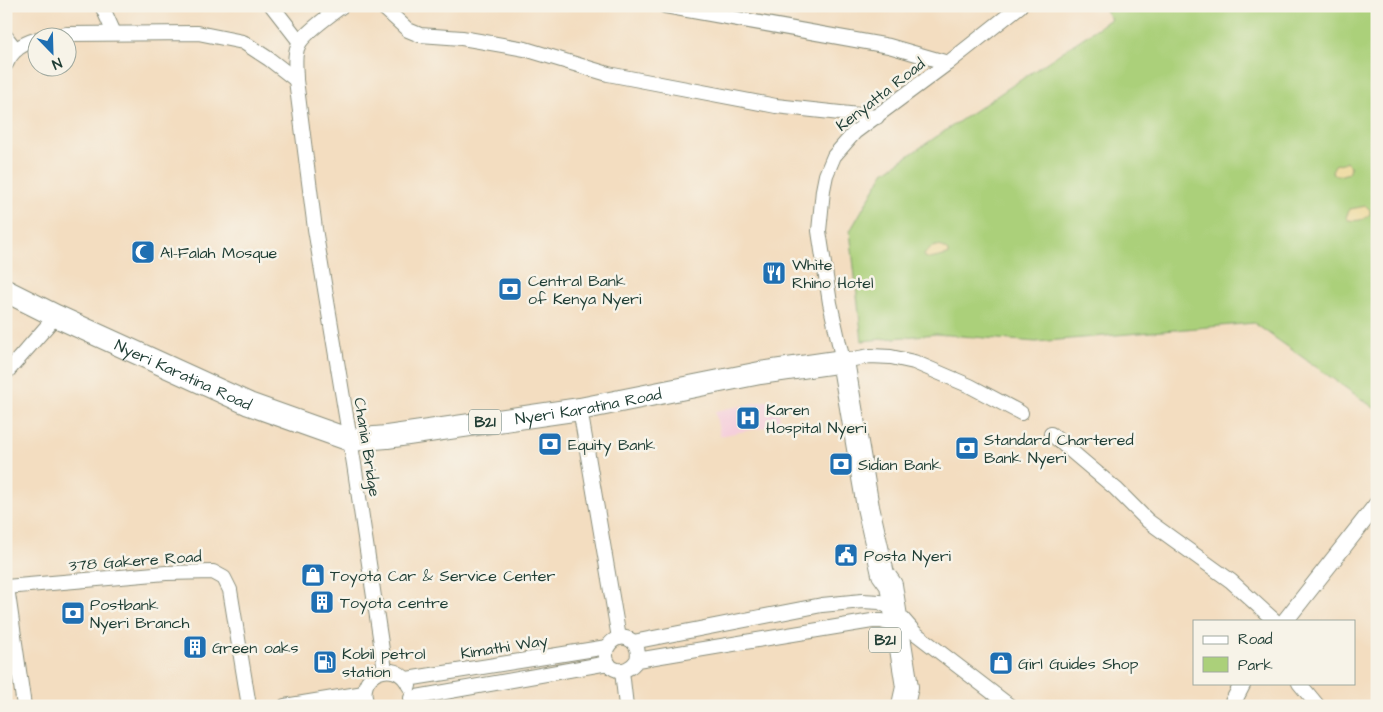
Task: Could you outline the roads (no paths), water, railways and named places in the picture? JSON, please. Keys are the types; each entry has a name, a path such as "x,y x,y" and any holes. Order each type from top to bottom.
{"highway":[{"name":"Nyeri Karatina Road","path":"6,291 56,316 249,404 350,440 387,437 580,409 760,373 843,361"},
{"name":"B21","path":"843,361 868,508 883,574 891,585 894,618 906,687 903,705"}],"street":[{"path":"102,6 114,33"},
{"path":"272,6 300,42 328,16 342,6"},
{"path":"382,6 408,30 420,35 462,38 525,49 608,74 776,106 877,117"},
{"path":"665,6 889,46 948,63"},
{"name":"Kenyatta Road","path":"843,361 830,303 820,231 823,190 826,175 834,156 855,132 948,63 1020,6"},
{"path":"78,34 198,33 243,42 269,58 296,80"},
{"path":"6,38 16,50"},
{"name":"Chania Bridge","path":"300,42 295,59 296,80 315,229 385,670"},
{"path":"6,64 11,54 22,45 28,43"},
{"path":"6,373 56,316"},
{"path":"843,361 870,356 891,356 914,362 970,386 1020,413"},
{"path":"580,409 626,640 638,650 637,660 634,665 622,670 614,669 608,663 605,655 607,647 612,641 626,640 822,605 862,601 894,618 1010,706"},
{"path":"1051,434 1116,489 1148,521 1231,581 1274,620"},
{"path":"1286,620 1377,504"},
{"name":"378 Gakere Road","path":"6,587 166,573 213,572 224,578 230,590 249,706"},
{"path":"6,587 24,706"},
{"path":"637,660 894,618"},
{"name":"Kimathi Way","path":"407,679 607,647"},
{"path":"285,706 366,699 368,680 373,675 385,670 397,672 407,679 410,688 409,702 608,663"},
{"path":"622,670 626,706"},
{"path":"1231,706 1242,684"},
{"path":"1299,684 1318,706"}],"place":[{"name":"Al-Falah Mosque","path":"143,252"},
{"name":"White Rhino Hotel","path":"774,273"},
{"name":"Central Bank of Kenya Nyeri","path":"510,289"},
{"name":"Karen Hospital Nyeri","path":"748,418"},
{"name":"Equity Bank","path":"550,444"},
{"name":"Standard Chartered Bank Nyeri","path":"967,448"},
{"name":"Sidian Bank","path":"841,464"},
{"name":"Posta Nyeri","path":"846,555"},
{"name":"Toyota Car & Service Center","path":"313,575"},
{"name":"Toyota centre","path":"322,602"},
{"name":"Postbank Nyeri Branch","path":"73,613"},
{"name":"Green oaks","path":"195,647"},
{"name":"Kobil petrol station","path":"325,662"},
{"name":"Girl Guides Shop","path":"1001,663"}]}
